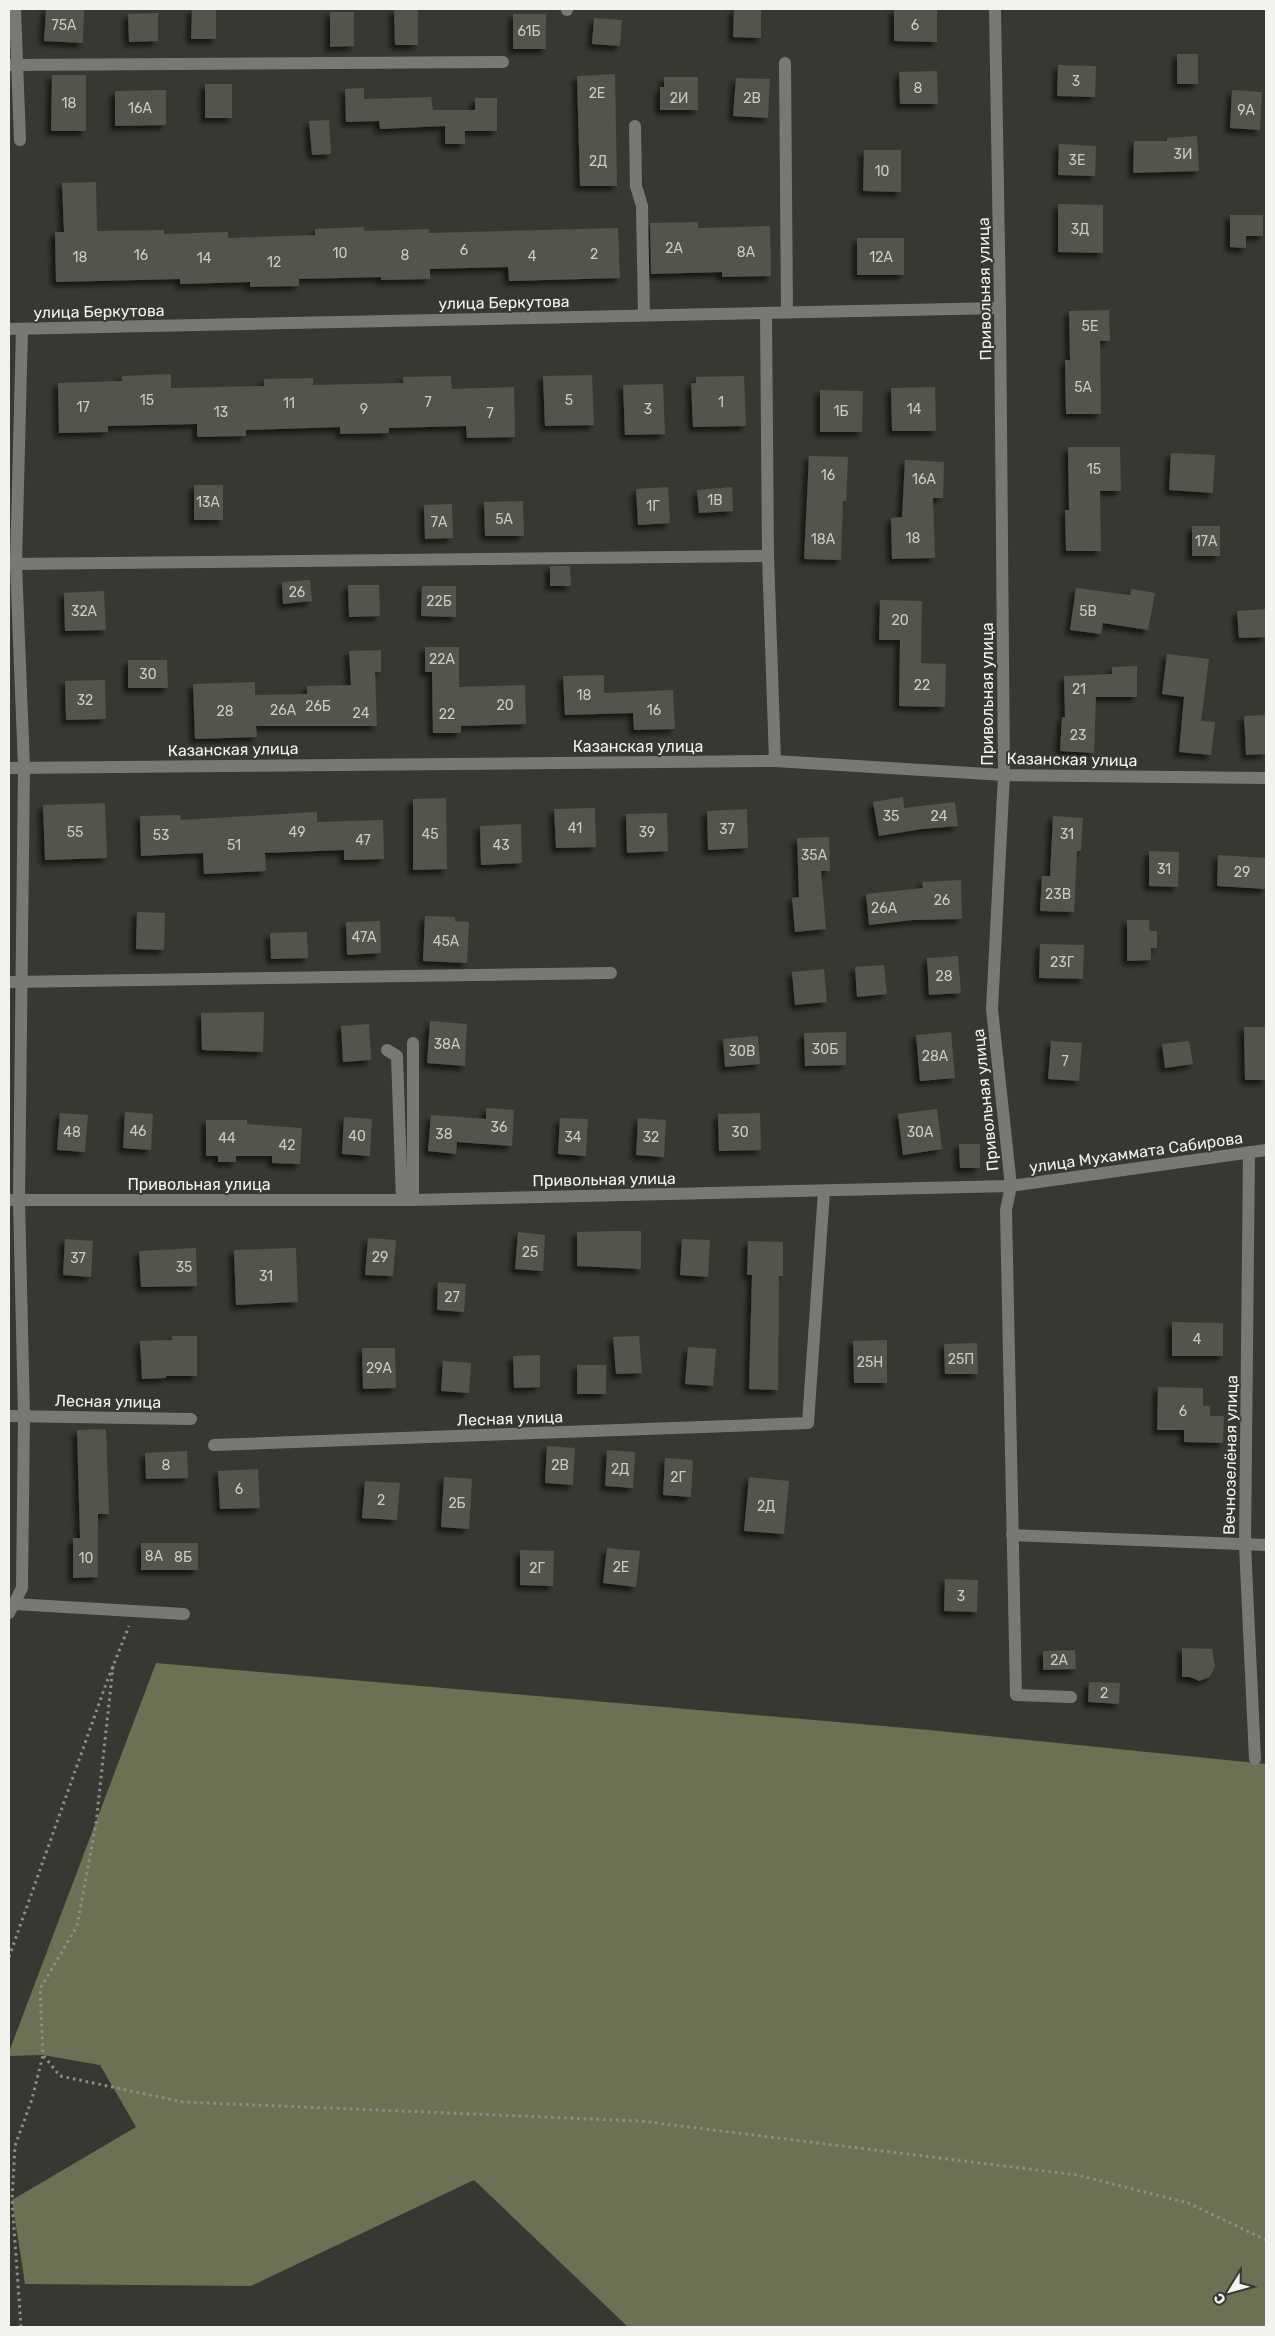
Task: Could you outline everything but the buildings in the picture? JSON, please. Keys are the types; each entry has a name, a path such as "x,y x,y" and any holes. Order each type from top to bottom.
{"street":[{"path":"15,9 13,65 20,140"},
{"name":"Привольная улица","path":"14,1200 408,1200 1011,1186 992,1010 1004,775 995,9"},
{"path":"13,65 503,62"},
{"path":"785,63 787,312"},
{"path":"635,126 636,186 642,206 644,315"},
{"name":"улица Беркутова","path":"9,329 1000,308"},
{"path":"766,313 768,556 776,761"},
{"path":"22,329 12,564 24,768 15,982 14,1200 24,1416 22,1588 11,1608 184,1614"},
{"path":"12,564 768,556"},
{"name":"Казанская улица","path":"9,768 776,761 1004,775 1266,778"},
{"path":"15,982 611,973"},
{"path":"408,1200 413,1043"},
{"path":"387,1050 397,1056 408,1200"},
{"name":"улица Мухаммата Сабирова","path":"1011,1186 1266,1150"},
{"name":"Вечнозелёная улица","path":"1249,1152 1245,1545 1255,1759"},
{"path":"1011,1186 1006,1210 1016,1695 1071,1697"},
{"name":"Лесная улица","path":"214,1445 808,1423 824,1191"},
{"name":"Лесная улица","path":"9,1416 191,1418"},
{"path":"1012,1535 1266,1545"}],"path":[{"path":"9,1957 120,1648"},
{"path":"21,2327 12,2200 15,2146 32,2099 43,2056 40,1989 77,1926 96,1824 113,1666"},
{"path":"43,2056 60,2076 183,2102 640,2121 1077,2175 1188,2203 1266,2240"}],"green space":[{"path":"156,1663 929,1730 1266,1764 1266,2327 628,2327 474,2180 251,2286 25,2284 12,2200 136,2127 100,2065 43,2055 9,2056 9,2052"}]}
